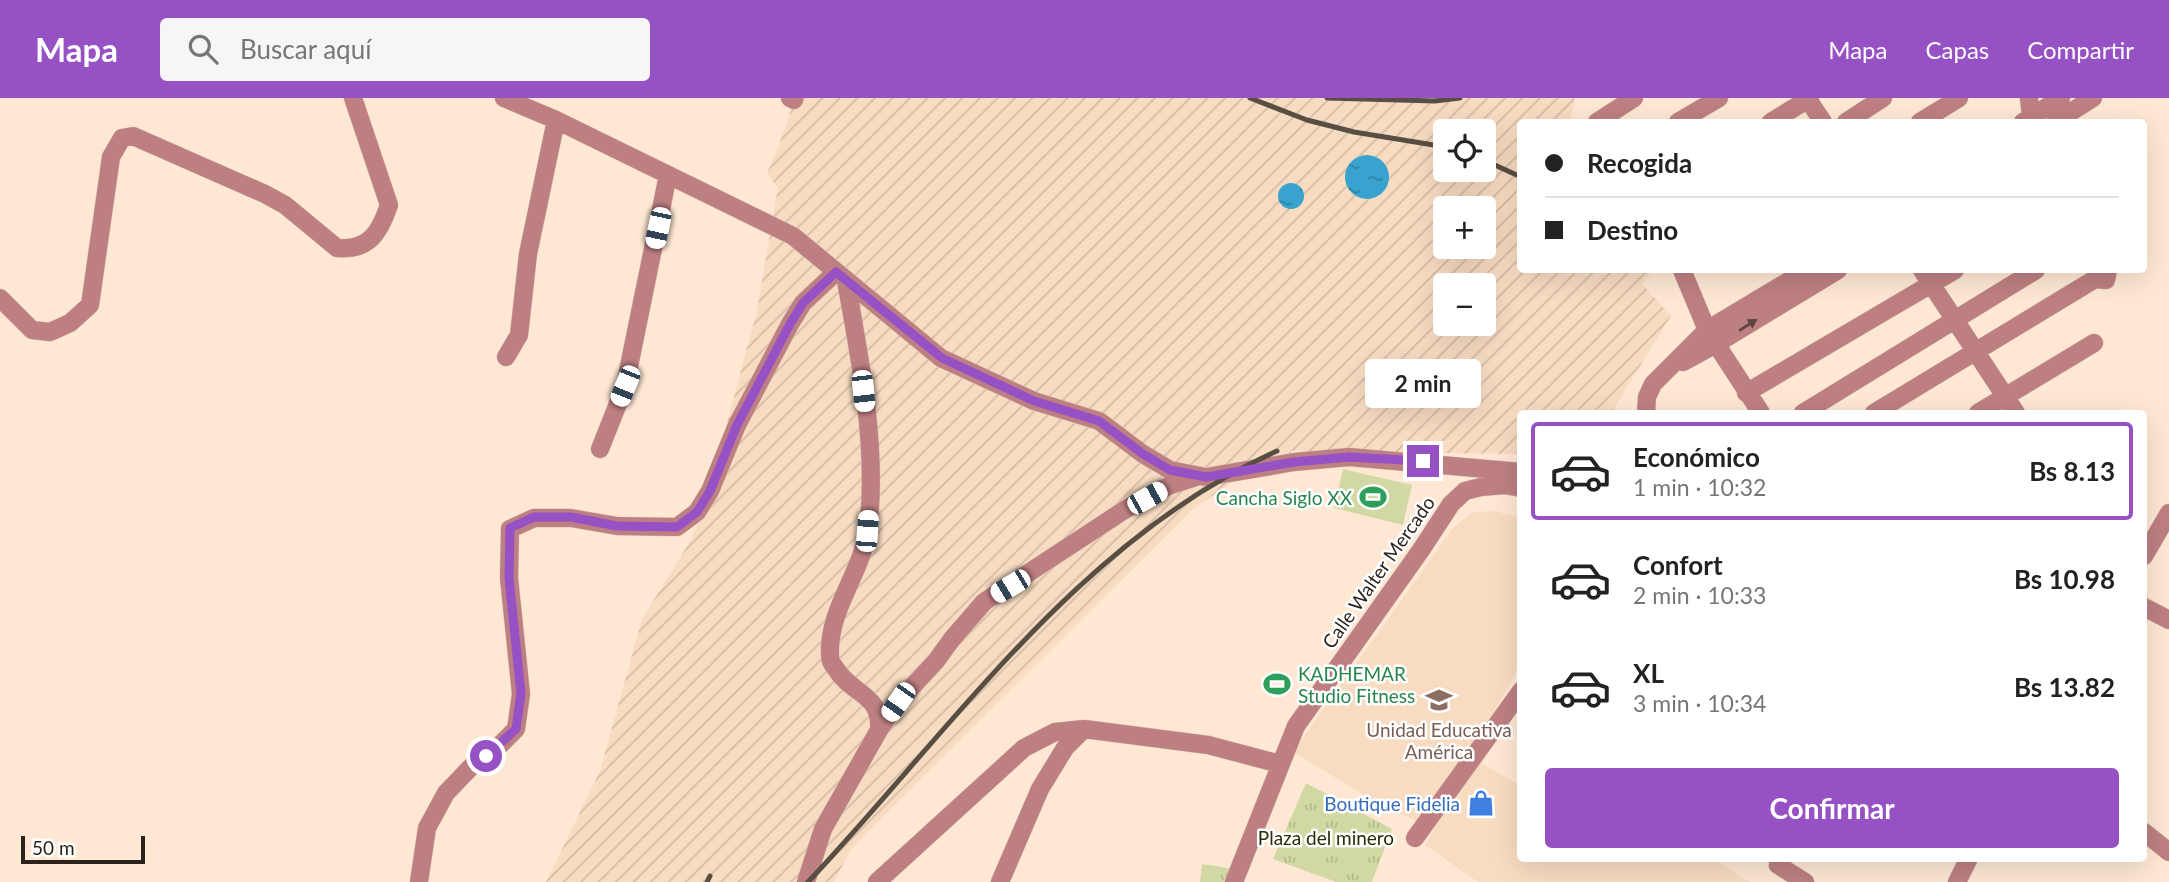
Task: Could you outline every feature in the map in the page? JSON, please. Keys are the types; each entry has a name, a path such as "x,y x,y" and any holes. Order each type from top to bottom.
{"street":[{"path":"0,298 32,330 50,332 70,323 90,305 111,157 122,138 133,136 265,194 285,205 337,248 348,249 370,241 383,222 389,205 353,98"},
{"path":"504,98 556,120 793,236 942,358 1034,401 1099,421 1143,454 1170,470 1199,475 1228,474 1294,462 1349,457 1517,472"},
{"path":"1602,119 1634,98"},
{"path":"1683,119 1719,98"},
{"path":"1776,119 1809,98 1821,119"},
{"path":"1851,119 1884,98"},
{"path":"1925,119 1959,98"},
{"path":"2029,98 2029,119"},
{"path":"2032,119 2061,98"},
{"path":"2059,119 2093,98"},
{"path":"506,357 519,335 528,254 556,120"},
{"path":"600,449 625,386 668,175"},
{"path":"1683,273 1712,337 1759,410"},
{"path":"1646,410 1649,390 1667,370 1803,273"},
{"path":"1712,337 1832,273"},
{"path":"1807,410 2031,273"},
{"path":"1879,410 2095,279 2107,275"},
{"path":"841,276 861,372 870,489 867,531 856,571 836,612 830,639 830,659 843,680 877,707 880,717 878,730"},
{"path":"419,882 427,828 446,793 472,766 499,747 516,729 521,694 509,578 510,528 534,517 571,517 617,526 677,527 697,512 710,491 737,425 790,324 803,303 841,276"},
{"path":"1746,393 1927,277 2014,410"},
{"path":"1983,410 2094,343"},
{"path":"806,882 823,829 878,730 898,702 984,602 1126,509 1168,486 1199,475"},
{"name":"Calle Walter Mercado","path":"1234,882 1296,726 1422,550 1451,504 1465,491 1481,486 1517,487"},
{"path":"2147,551 2169,513"},
{"path":"2147,609 2169,620"},
{"path":"1415,838 1517,697"},
{"path":"1000,882 1041,789 1065,748 1084,729"},
{"path":"877,882 1024,748 1055,732 1084,729 1208,745 1280,764"},
{"path":"2147,834 2169,852"},
{"path":"1780,862 1805,882"},
{"path":"1957,882 1967,862"}],"shaded area":[{"path":"790,98 1575,98 1571,119 1517,119 1517,273 1651,273 1642,284 1671,316 1613,410 1517,410 1517,454 1291,451 1290,456 1240,477 1193,509 851,849 834,882 546,882 600,771 642,619 691,540 717,475 727,423 757,310 778,188 767,174 794,100"},
{"path":"1496,511 1517,518 1517,671 1481,734 1422,823 1382,806 1293,752 1452,529 1472,512"},
{"path":"1473,758 1517,784 1517,862 1718,862 1750,882 1478,882 1425,845"}],"green space":[{"name":"Cancha Siglo XX","path":"1343,469 1412,485 1403,525 1334,508"},
{"name":"Plaza del minero","path":"1306,783 1392,829 1372,882 1336,882 1273,859"},
{"path":"1202,864 1234,869 1231,882 1200,882"}],"water":[{"path":"1367,155 1382,162 1389,177 1382,192 1367,199 1352,192 1345,177 1352,162"},
{"path":"1291,183 1300,187 1304,196 1300,205 1291,209 1282,205 1278,196 1282,187"}],"railway":[{"path":"1250,98 1307,120 1354,132 1433,145"},
{"path":"1327,98 1435,101 1460,98"},
{"path":"1496,166 1517,175"},
{"path":"808,882 968,701 1080,586 1141,534 1206,489 1277,451"},
{"path":"707,882 710,876"}],"place":[{"name":"Cancha Siglo XX","path":"1373,497"},
{"name":"KADHEMAR Studio Fitness","path":"1277,684"},
{"name":"Unidad Educativa América","path":"1439,700"},
{"name":"Boutique Fidelia","path":"1481,803"}],"route":[{"path":"486,756 516,729 521,694 509,578 510,528 534,517 571,517 617,526 677,527 697,512 710,491 737,425 790,324 803,303 836,272 942,358 1034,401 1099,421 1143,454 1170,470 1206,477 1294,462 1349,457 1423,461"}]}
